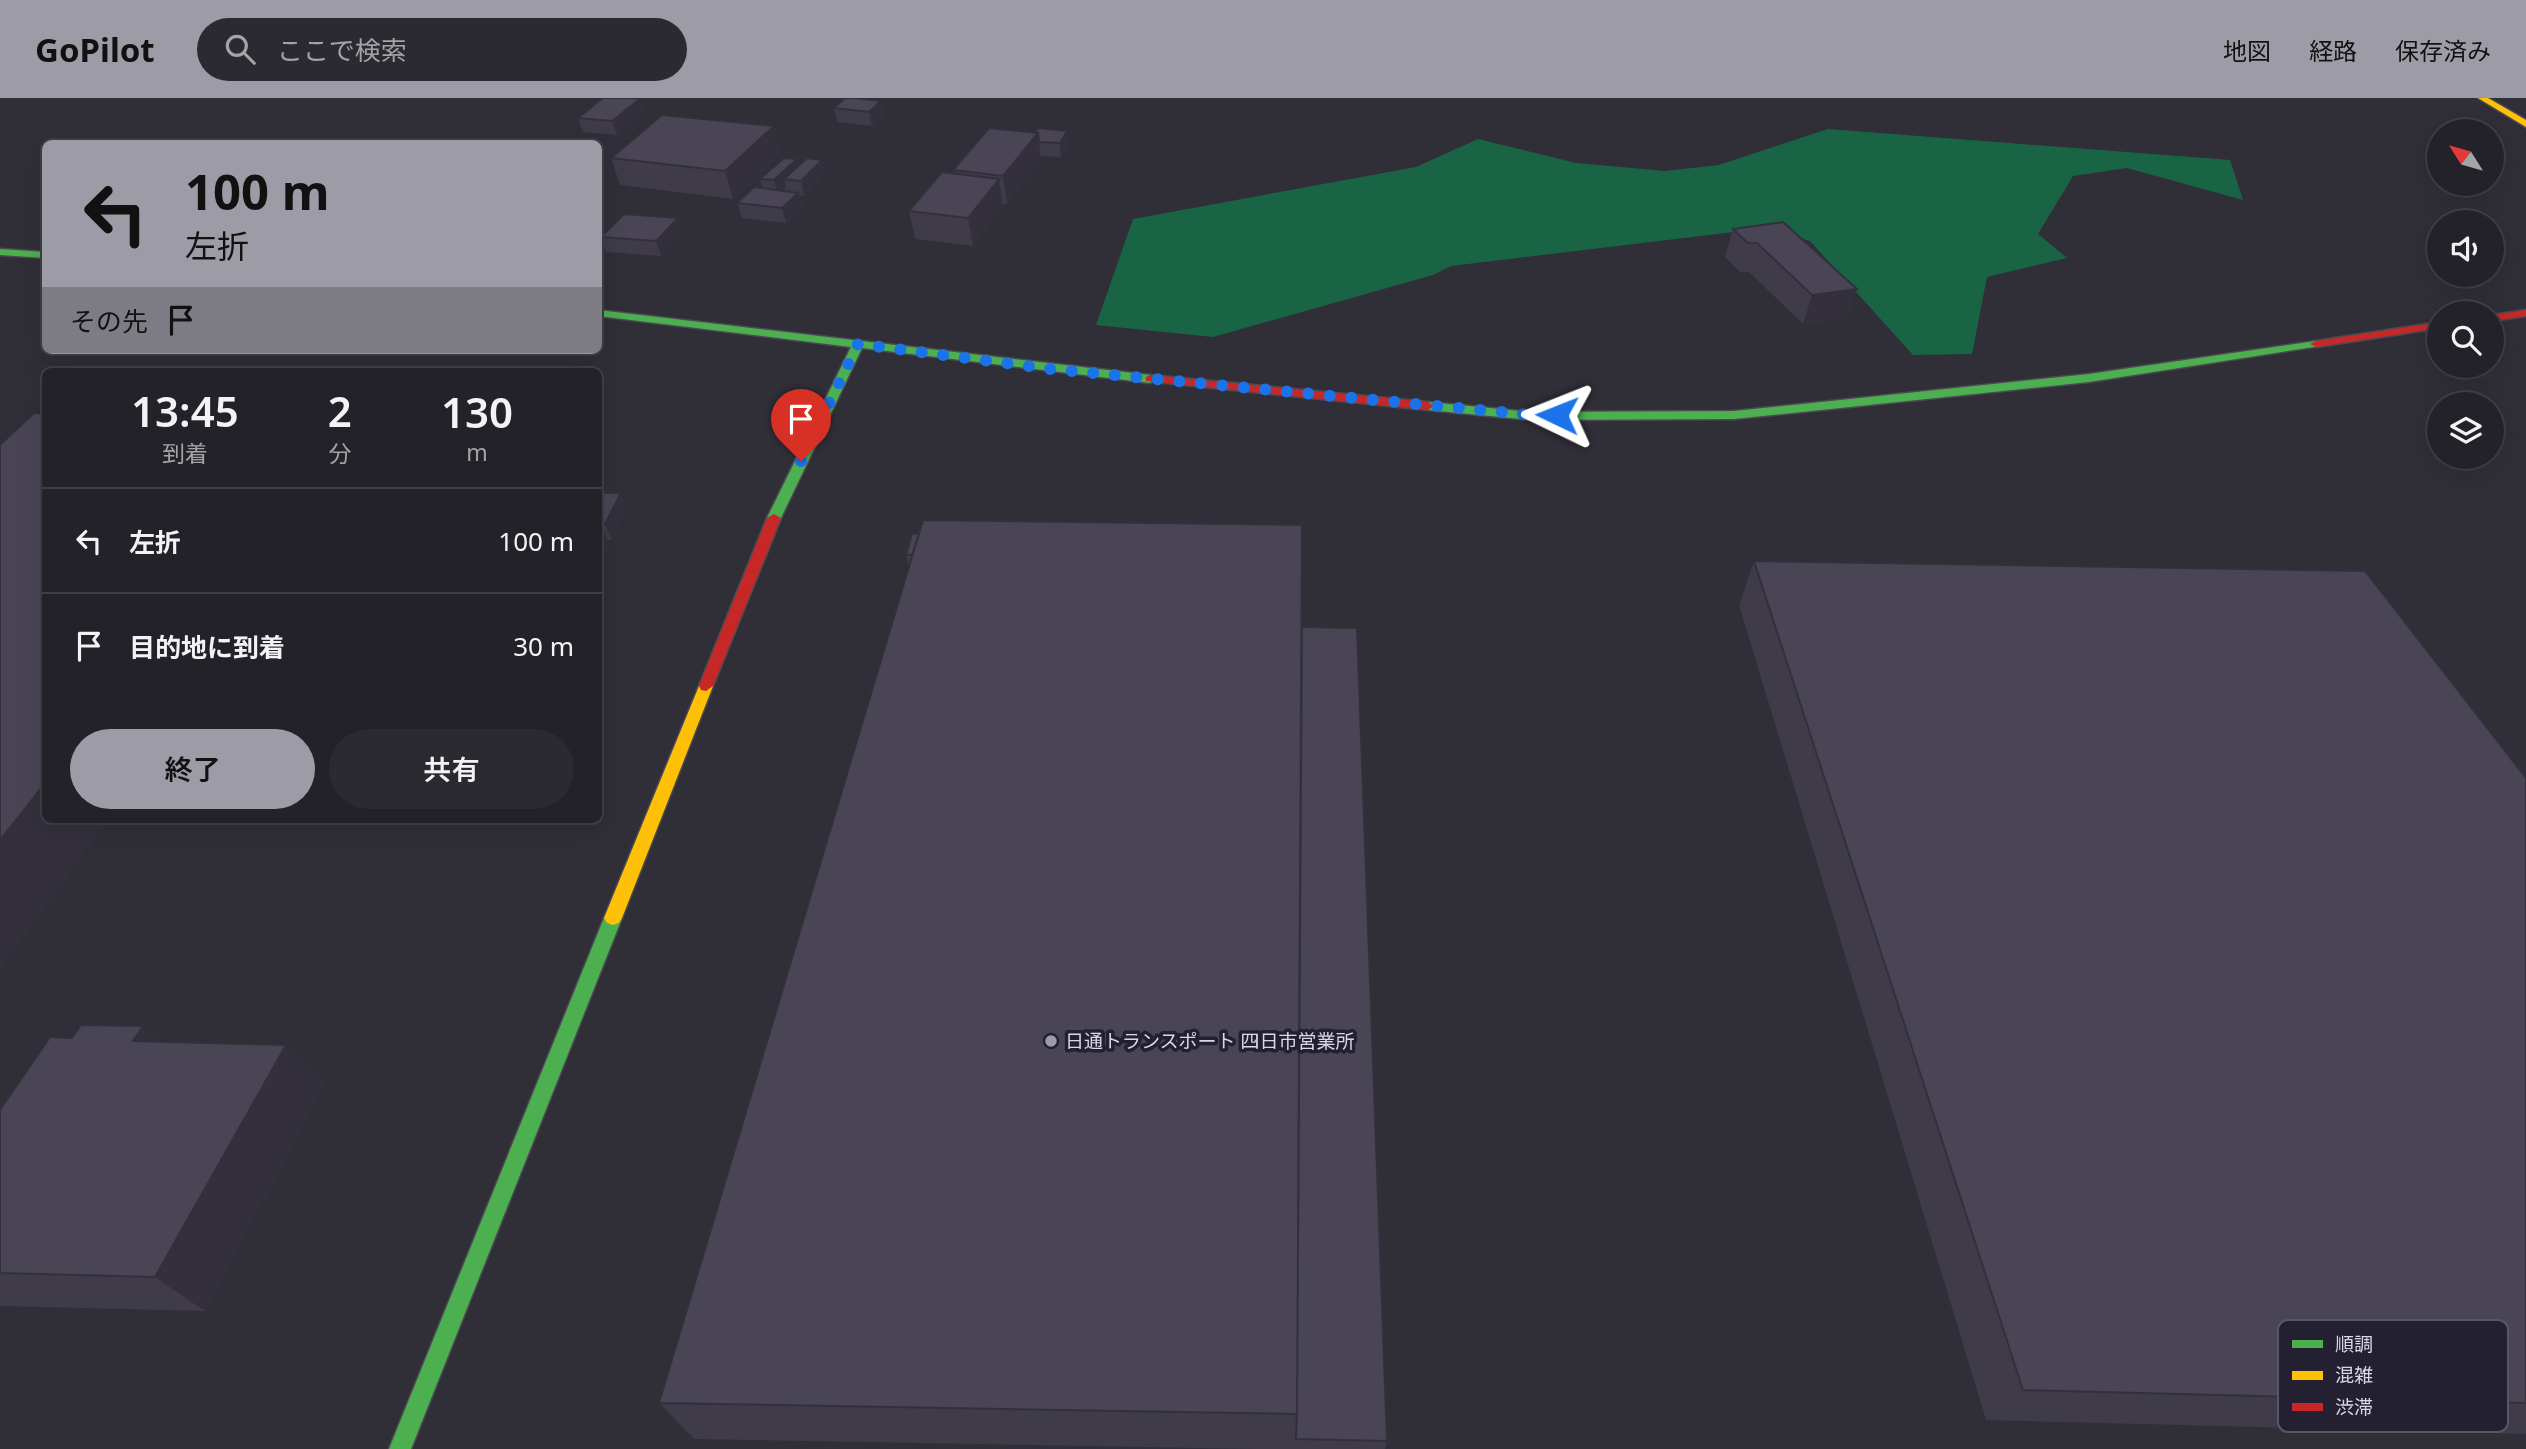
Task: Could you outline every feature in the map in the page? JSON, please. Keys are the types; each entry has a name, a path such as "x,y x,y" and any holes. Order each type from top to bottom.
{"street":[{"path":"2482,98 2526,124"},
{"path":"0,252 42,255"},
{"path":"602,313 1051,369 1532,415 1734,415 2089,378 2427,328"},
{"path":"2504,316 2526,313"},
{"path":"400,1449 778,508 858,344"}],"green space":[{"path":"1828,129 2230,160 2243,200 2127,168 2073,176 2038,234 2067,258 1987,277 1972,354 1913,355 1810,241 1767,228 1451,266 1433,275 1213,337 1096,325 1133,219 1416,167 1478,139 1576,163 1665,171 1719,165"}],"building":[{"path":"603,98 641,98 612,121 578,118"},
{"path":"845,98 881,101 869,112 834,108"},
{"path":"662,115 774,126 725,171 611,158"},
{"path":"989,128 1038,133 1003,176 953,170"},
{"path":"1038,128 1067,131 1060,143 1039,142 1038,133 1035,133"},
{"path":"784,158 797,159 774,180 760,179"},
{"path":"807,158 822,160 801,181 784,179"},
{"path":"942,172 999,179 968,218 909,211"},
{"path":"754,187 798,193 782,208 737,203"},
{"path":"624,214 678,218 656,241 602,236"},
{"path":"1783,222 1857,289 1812,295 1757,243 1748,243 1733,229"},
{"path":"34,413 42,414 42,787 0,840 0,445"},
{"path":"602,493 621,493 605,524 602,524"},
{"name":"日通トランスポート 四日市営業所","path":"923,520 1302,525 1297,1414 659,1403"},
{"path":"912,534 919,534 912,555 906,555"},
{"path":"1754,561 2365,571 2526,778 2526,1403 2508,1403 2508,1320 2278,1320 2278,1397 2023,1390"},
{"path":"1302,627 1357,628 1387,1441 1296,1439"},
{"path":"81,1025 143,1026 133,1041 286,1045 155,1277 0,1273 0,1110 50,1037 72,1038"}],"traffic: fast":[{"path":"0,252 42,255"},
{"path":"602,313 1150,379"},
{"path":"774,518 858,344"},
{"path":"1428,406 1532,416 1734,415 2089,378 2316,344"},
{"path":"400,1449 613,918"}],"traffic: slow":[{"path":"2482,98 2526,124"},
{"path":"613,918 706,686"}],"traffic: jam":[{"path":"2504,316 2526,313"},
{"path":"2316,344 2427,327"},
{"path":"1150,379 1428,406"},
{"path":"706,686 774,518"}],"place":[{"name":"日通トランスポート 四日市営業所","path":"1051,1041"}],"route":[{"path":"801,461 858,344 1051,369 1532,415 1557,415"}]}
